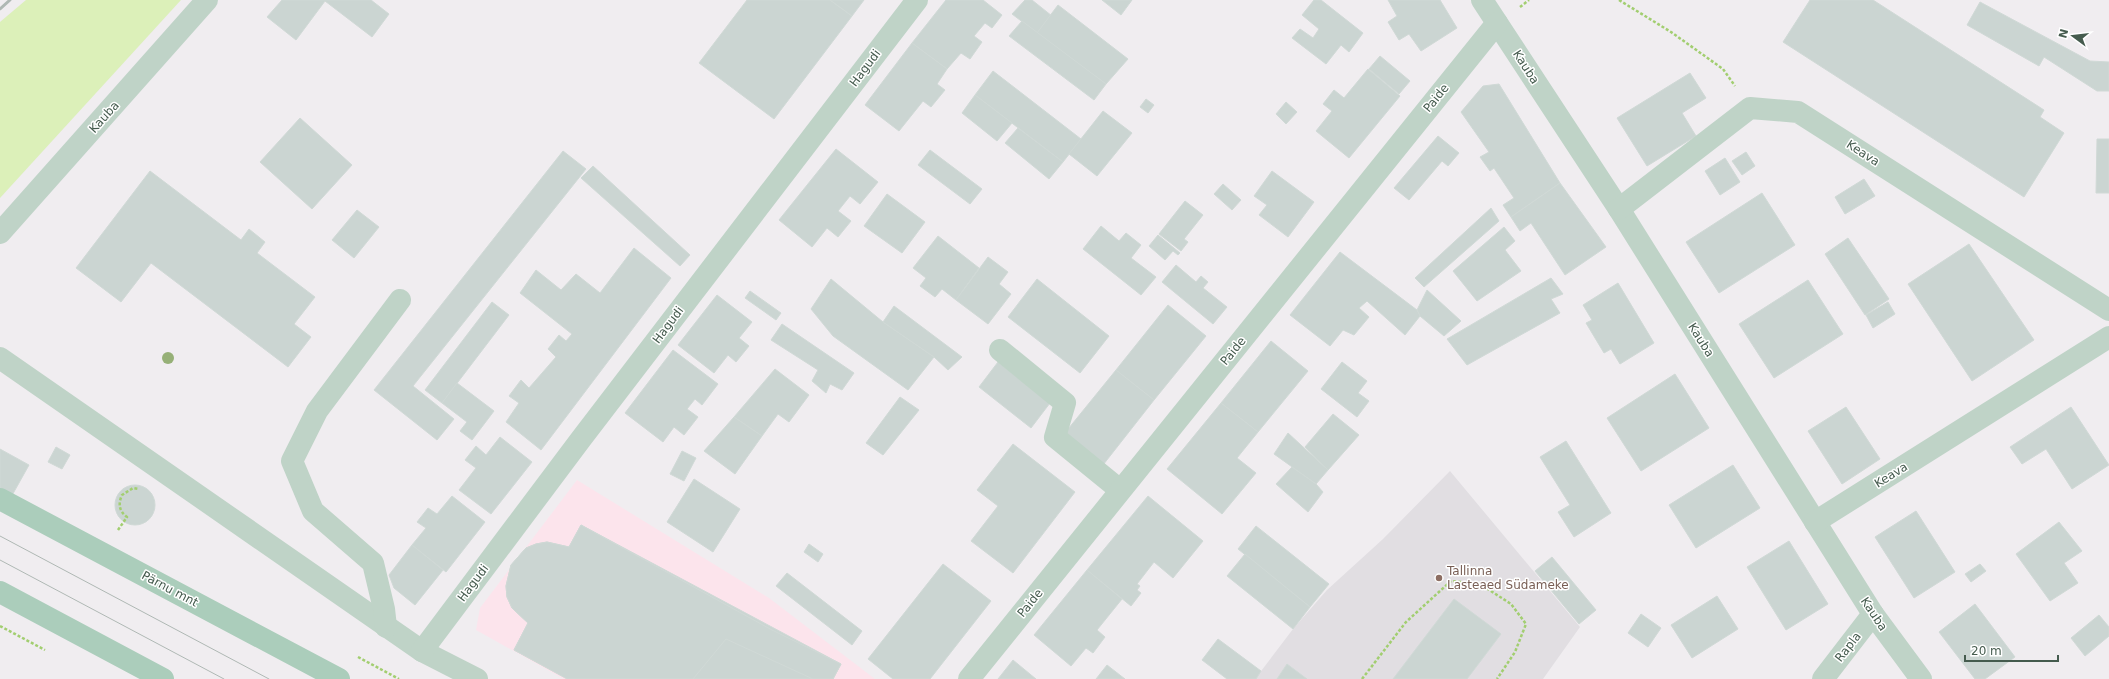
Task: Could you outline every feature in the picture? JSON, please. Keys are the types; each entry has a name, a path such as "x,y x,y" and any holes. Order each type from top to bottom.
{"main road":[{"name":"Pärnu mnt","path":"0,499 339,679"},
{"path":"0,592 163,679"}],"street":[{"name":"Kauba","path":"0,233 207,0"},
{"name":"Hagudi","path":"422,651 581,439 917,0"},
{"name":"Kauba","path":"1482,0 1618,210 1814,522 1874,614 1921,679"},
{"name":"Paide","path":"969,679 1497,23"},
{"path":"1618,210 1750,108"},
{"name":"Keava","path":"1750,108 1798,112 2109,310"},
{"path":"386,627 384,609 373,563 313,511 292,461 317,411 400,300"},
{"name":"Keava","path":"1814,522 2109,338"},
{"path":"1000,350 1065,404 1055,436 1120,490"},
{"path":"0,358 386,627 422,651 477,679"},
{"name":"Rapla","path":"1823,679 1874,614"}],"path":[{"path":"1619,0 1671,32 1723,68 1750,108"},
{"path":"117,531 127,517 121,512 119,506 122,495 133,488 145,491"},
{"path":"1362,679 1406,622 1450,581 1480,584 1511,604 1526,624 1515,652 1496,679"}],"shaded area":[{"name":"Tallinna Lasteaed Südameke","path":"1450,471 1580,627 1543,679 1255,679 1293,629 1327,590 1383,539"},
{"path":"577,480 769,598 875,679 564,679 476,630 480,608"}],"green space":[{"path":"26,0 181,0 0,198 0,22"}],"building":[{"path":"282,0 371,0 389,14 372,37 325,1 296,40 267,17"},
{"path":"747,0 830,0 852,16 774,119 699,63"},
{"path":"830,0 864,0 852,16"},
{"path":"946,0 983,0 1002,15 992,28 985,23 974,36 982,42 970,59 961,53 947,69 912,43"},
{"path":"1025,0 1032,0 1052,16 1037,33 1012,14"},
{"path":"1102,0 1132,0 1121,15"},
{"path":"1314,0 1321,0 1363,33 1349,52 1341,45 1326,64 1292,38 1300,29 1313,38 1319,29 1302,15"},
{"path":"1388,0 1440,0 1457,28 1421,51 1409,34 1399,40 1388,22 1397,16"},
{"path":"1810,0 1873,0 2044,110 2040,117 2064,133 2024,197 1783,42"},
{"path":"1980,2 2090,61 2109,62 2109,91 2097,91 2044,57 2039,66 1967,25"},
{"path":"1058,5 1128,59 1106,84 1037,33"},
{"path":"1022,21 1106,84 1094,100 1009,36"},
{"path":"912,43 947,69 937,84 945,90 931,107 923,101 899,131 865,105"},
{"path":"1380,56 1410,81 1399,94 1369,69"},
{"path":"1368,69 1400,96 1349,158 1316,131 1332,111 1323,104 1334,90 1344,98"},
{"path":"993,71 1081,139 1063,162 975,95"},
{"path":"1690,73 1706,98 1682,113 1696,136 1647,166 1617,118"},
{"path":"1499,84 1560,183 1511,217 1503,205 1514,198 1494,168 1490,171 1480,157 1489,152 1461,112 1483,86"},
{"path":"975,95 1012,123 997,141 962,113"},
{"path":"1146,99 1154,105 1148,113 1140,107"},
{"path":"1286,102 1297,112 1286,124 1276,114"},
{"path":"1103,111 1132,133 1097,176 1069,154"},
{"path":"300,118 352,165 312,209 260,162"},
{"path":"1018,128 1063,162 1049,179 1005,143"},
{"path":"1438,136 1459,153 1448,166 1442,161 1409,200 1394,188"},
{"path":"2097,139 2109,139 2109,193 2096,193"},
{"path":"836,149 878,182 860,204 850,196 838,211 851,221 838,237 827,228 812,247 779,220"},
{"path":"930,150 982,189 970,204 918,165"},
{"path":"563,151 586,169 413,386 454,419 437,440 374,390"},
{"path":"1746,152 1755,166 1742,175 1732,161"},
{"path":"1725,158 1740,182 1720,195 1705,171"},
{"path":"593,166 690,255 680,266 581,178"},
{"path":"150,171 241,240 249,229 265,242 257,253 315,297 294,324 311,337 288,367 151,263 121,302 76,268"},
{"path":"1272,171 1314,202 1288,237 1259,215 1267,205 1254,196"},
{"path":"1864,179 1875,196 1845,214 1835,197"},
{"path":"1560,183 1606,247 1565,275 1531,223 1520,231 1511,217"},
{"path":"1223,184 1241,200 1232,210 1214,194"},
{"path":"1762,193 1795,245 1719,293 1686,242"},
{"path":"887,194 925,222 902,253 864,226"},
{"path":"1185,201 1203,215 1184,239 1188,242 1181,251 1159,234"},
{"path":"1491,208 1499,221 1424,287 1415,278"},
{"path":"357,210 379,227 354,258 332,240"},
{"path":"1101,226 1119,241 1126,233 1141,245 1131,258 1156,277 1141,295 1083,249"},
{"path":"1504,227 1515,241 1505,250 1521,271 1477,301 1453,271"},
{"path":"1158,235 1180,253 1178,255 1173,251 1165,260 1149,246"},
{"path":"938,236 979,268 956,300 942,289 935,297 920,286 926,278 913,268"},
{"path":"1848,238 1889,299 1865,315 1825,254"},
{"path":"1969,244 2034,340 1972,381 1908,284"},
{"path":"634,248 671,278 541,450 506,422 519,403 509,396 521,380 529,388 556,357 548,349 559,335 566,341 572,334 520,293 536,270 561,290 576,274 600,293"},
{"path":"1340,252 1417,310 1420,316 1405,335 1367,301 1359,308 1369,317 1354,335 1343,330 1330,346 1290,315"},
{"path":"988,257 1008,272 999,284 1011,294 988,324 956,300"},
{"path":"1176,265 1196,282 1201,276 1208,282 1203,288 1227,307 1213,324 1162,282"},
{"path":"1551,278 1563,294 1551,299 1560,313 1467,365 1447,339"},
{"path":"831,279 883,322 934,357 908,390 833,336 811,309"},
{"path":"1037,279 1109,336 1080,373 1008,317"},
{"path":"1808,280 1843,334 1774,378 1739,324"},
{"path":"1618,283 1654,343 1620,364 1611,349 1604,353 1586,323 1592,320 1583,305"},
{"path":"1427,290 1461,321 1444,336 1420,316 1417,310"},
{"path":"750,291 781,313 776,320 745,298"},
{"path":"717,295 752,322 739,338 749,346 736,362 728,355 714,373 678,345"},
{"path":"492,302 509,315 442,403 425,390"},
{"path":"1888,302 1895,314 1873,328 1866,315"},
{"path":"1168,305 1206,336 1154,400 1116,370"},
{"path":"894,306 962,357 948,370 934,357 883,322"},
{"path":"782,324 854,373 842,390 830,384 826,393 812,381 818,370 771,340"},
{"path":"1271,341 1308,371 1258,432 1221,403"},
{"path":"673,350 718,384 702,405 695,399 687,409 698,417 684,435 674,427 663,442 625,413"},
{"path":"998,362 1050,403 1031,428 979,387"},
{"path":"1342,362 1367,381 1358,393 1369,401 1357,417 1321,389"},
{"path":"775,369 809,395 789,422 778,414 762,436 734,417"},
{"path":"1116,370 1154,400 1103,465 1064,434"},
{"path":"1675,374 1709,428 1641,471 1607,418"},
{"path":"457,383 494,411 472,440 460,431 467,422 442,403"},
{"path":"900,397 919,410 883,455 866,443"},
{"path":"1221,403 1258,432 1237,458 1256,473 1222,514 1167,469"},
{"path":"1846,407 1880,459 1842,484 1808,431"},
{"path":"2071,407 2109,465 2072,489 2046,449 2022,464 2010,447"},
{"path":"1333,414 1359,435 1328,470 1305,447"},
{"path":"734,417 762,436 735,474 704,451"},
{"path":"1288,433 1328,470 1316,484 1274,454"},
{"path":"500,437 532,462 491,514 459,490 476,468 465,460 476,446 486,455"},
{"path":"1566,441 1611,513 1574,537 1558,512 1570,505 1540,457"},
{"path":"1013,444 1075,492 1013,573 971,541 998,506 977,490"},
{"path":"56,447 70,455 62,469 48,462"},
{"path":"0,449 29,465 10,499 0,493"},
{"path":"682,451 696,458 684,481 670,474"},
{"path":"1733,465 1760,508 1696,548 1669,505"},
{"path":"1292,467 1316,484 1323,492 1308,512 1276,484"},
{"path":"694,479 740,509 713,552 667,522"},
{"path":"139,485 146,488 152,494 155,505 154,513 146,522 139,525 131,525 124,522 116,513 115,501 118,494 127,486"},
{"path":"452,496 485,522 446,572 412,545 426,528 417,522 428,508 437,514"},
{"path":"1148,496 1203,541 1173,578 1154,562 1137,584 1140,586 1137,590 1141,593 1131,606 1087,570"},
{"path":"1916,511 1955,572 1914,598 1875,537"},
{"path":"2059,522 2082,551 2064,563 2078,583 2050,601 2016,554"},
{"path":"581,525 841,664 833,679 568,679 514,650 528,623 512,608 507,597 506,586 511,565 526,548 536,544 547,542 569,547"},
{"path":"581,525 772,630 841,664 833,679 813,679 726,639 693,679 567,679 514,650 528,623 512,608 507,597 506,586 511,565 526,548 536,544 547,542 569,547"},
{"path":"1256,526 1329,584 1310,607 1238,549"},
{"path":"1789,541 1828,604 1786,630 1747,567"},
{"path":"809,544 823,554 818,562 804,552"},
{"path":"412,545 443,570 415,605 394,588 389,575"},
{"path":"1245,554 1310,607 1293,629 1227,576"},
{"path":"1552,557 1596,610 1579,624 1535,571"},
{"path":"943,564 991,601 930,679 893,679 868,659"},
{"path":"1980,564 1986,571 1971,582 1965,574"},
{"path":"1087,570 1122,599 1097,630 1105,637 1093,653 1086,648 1071,666 1034,635"},
{"path":"787,573 862,631 852,645 776,586"},
{"path":"1717,596 1738,629 1692,658 1671,625"},
{"path":"1454,599 1501,634 1467,679 1393,679"},
{"path":"1975,604 2015,657 1985,679 1975,679 1939,632"},
{"path":"1641,614 1661,628 1648,647 1628,633"},
{"path":"2099,615 2109,627 2109,636 2085,656 2071,638"},
{"path":"1218,639 1261,671 1256,679 1227,679 1202,660"},
{"path":"1013,660 1036,679 998,679"},
{"path":"1287,664 1307,679 1277,679"},
{"path":"1107,665 1125,679 1096,679"}],"tram line":[{"path":"0,536 269,679"},
{"path":"0,560 224,679"}],"railway":[{"path":"0,9 10,0"}],"place":[{"name":"Tallinna Lasteaed Südameke","path":"1439,578"}]}
